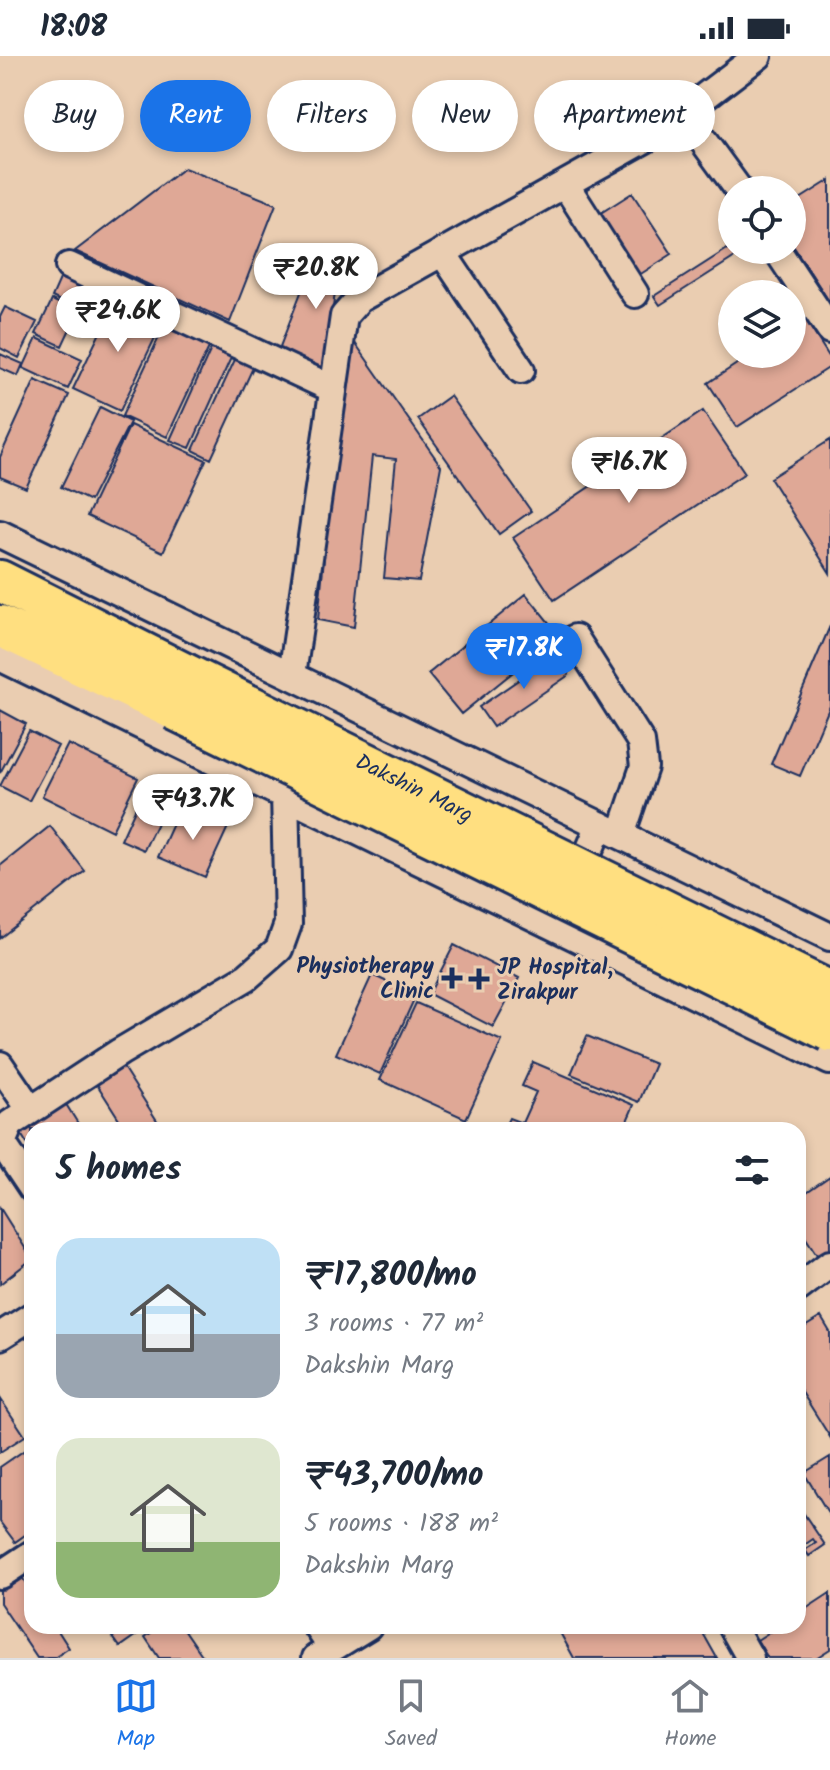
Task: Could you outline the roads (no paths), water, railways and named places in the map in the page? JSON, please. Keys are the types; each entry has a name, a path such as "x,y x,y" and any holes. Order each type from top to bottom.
{"highway":[{"name":"Dakshin Marg","path":"0,581 179,692 830,1031"},
{"name":"Dakshin Marg","path":"0,626 179,692 830,992"}],"street":[{"path":"715,89 758,56"},
{"path":"292,675 344,316 359,299 622,152"},
{"path":"711,152 729,176"},
{"path":"565,184 635,294"},
{"path":"442,252 521,370"},
{"path":"786,264 830,330"},
{"path":"69,266 333,389"},
{"path":"0,534 830,937"},
{"path":"558,926 644,767 641,742 575,638"},
{"path":"0,657 285,793 830,1061"},
{"path":"24,1176 1,1143 10,1124 247,977 279,949 288,924 285,793"},
{"path":"0,1065 30,1109"},
{"path":"806,1282 830,1264"},
{"path":"0,1336 24,1321"},
{"path":"0,1575 24,1559"},
{"path":"324,1653 355,1634"},
{"path":"736,1634 750,1658"}],"place":[{"name":"Physiotherapy Clinic","path":"452,978"},
{"name":"JP Hospital, Zirakpur","path":"479,979"}]}
